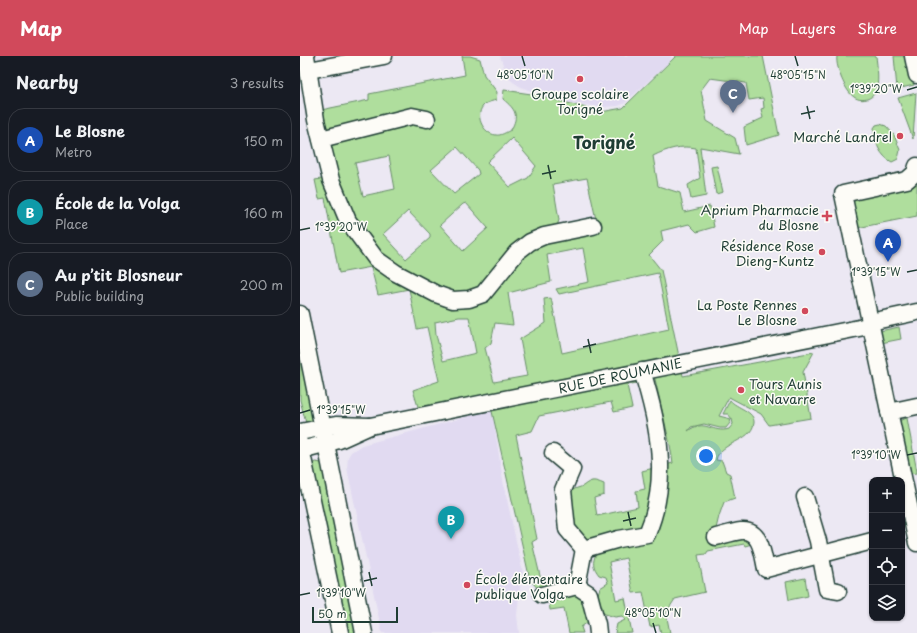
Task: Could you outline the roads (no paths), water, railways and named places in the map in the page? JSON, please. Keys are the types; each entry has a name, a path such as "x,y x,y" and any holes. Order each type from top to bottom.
{"street":[{"path":"384,56 307,63 316,120 331,180 348,221 376,260 396,273 436,294 453,300 469,299 484,294 517,252 530,242 544,236 593,226"},
{"path":"913,56 917,75"},
{"path":"321,139 412,116 427,119"},
{"path":"911,536 889,412 843,194 907,180 915,173 917,166"},
{"name":"RUE DE ROUMANIE","path":"871,325 875,321 917,312"},
{"path":"300,314 364,633"},
{"name":"RUE DE ROUMANIE","path":"301,447 326,444 339,440 370,426 871,325 877,327 917,319"},
{"path":"584,549 619,539 647,534 657,506 660,492 661,473 658,442 652,402 642,371"},
{"path":"889,412 917,406"},
{"name":"RUE DE ROUMANIE","path":"300,432 336,425 370,426"},
{"path":"301,447 340,633"},
{"path":"553,453 572,469 563,490 567,529 584,549"},
{"path":"805,497 818,541 827,589 838,591"},
{"path":"716,537 742,531 750,532 757,538 762,548 766,569 869,542"},
{"path":"577,586 584,549"},
{"path":"542,595 577,586 589,594 598,633"}],"place":[{"name":"Groupe scolaire Torigné","path":"580,79"},
{"name":"Au p’tit Blosneur","path":"733,113"},
{"name":"Marché Landrel","path":"900,136"},
{"name":"Aprium Pharmacie du Blosne","path":"827,216"},
{"name":"Résidence Rose Dieng-Kuntz","path":"822,252"},
{"name":"Le Blosne","path":"888,262"},
{"name":"La Poste Rennes Le Blosne","path":"805,311"},
{"name":"Tours Aunis et Navarre","path":"741,390"},
{"name":"École de la Volga","path":"451,539"},
{"name":"École élémentaire publique Volga","path":"467,585"}],"district":[{"name":"Torigné","path":"604,142"}]}
